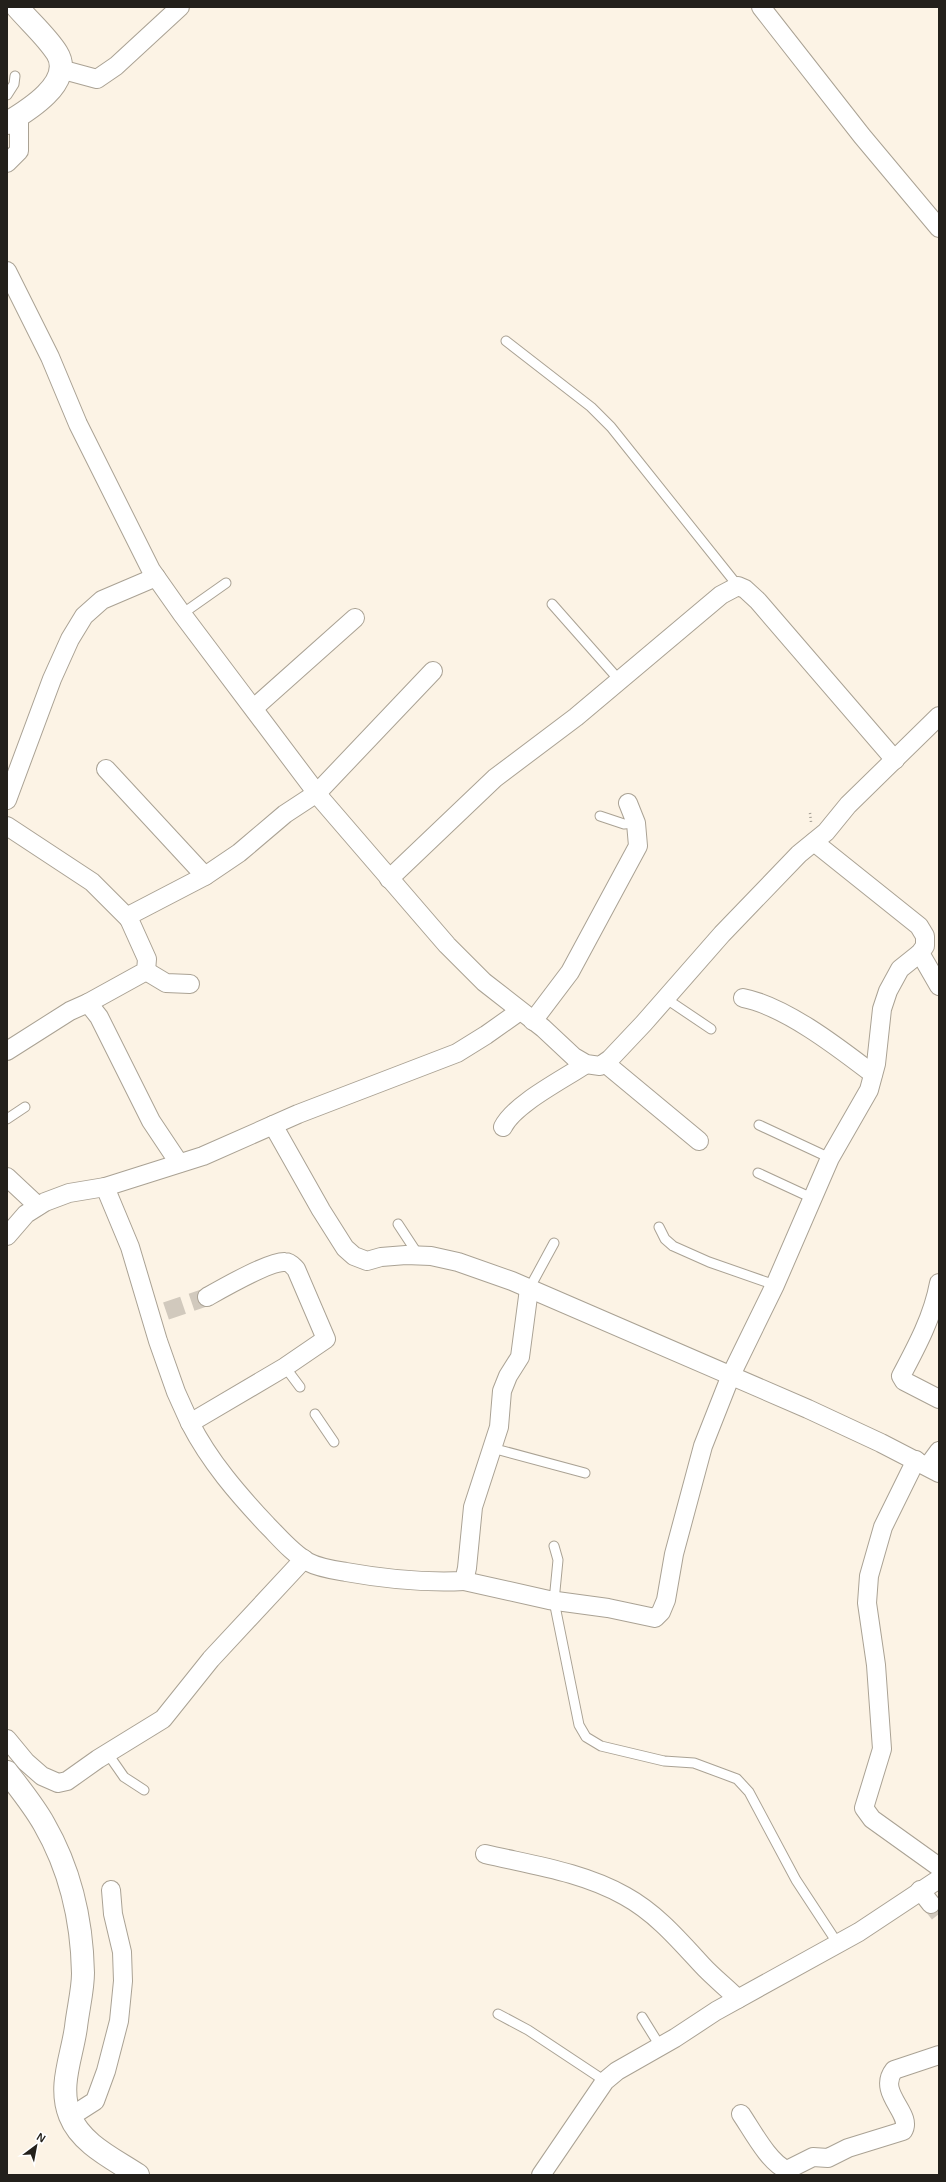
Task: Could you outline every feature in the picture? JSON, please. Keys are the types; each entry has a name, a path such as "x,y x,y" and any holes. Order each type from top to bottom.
{"street":[{"path":"7,163 19,151 13,119 50,92 57,82 60,69 58,54 17,7"},
{"path":"60,69 97,79 116,66 180,7"},
{"path":"761,7 862,136 939,228"},
{"path":"7,271 50,357 78,424 156,577 182,614 317,793 446,945 484,982 574,1057 586,1064 600,1066 605,1063 644,1024 722,934 799,854 826,832 848,805 939,716"},
{"path":"7,800 52,680 70,639 84,616 102,600 156,577"},
{"path":"389,879 495,778 576,717 721,595 738,586 745,589 758,601 895,760"},
{"path":"254,708 355,618"},
{"path":"129,919 130,915 135,911 204,876 239,853 285,814 317,793 433,671"},
{"path":"106,769 204,876"},
{"path":"7,1236 26,1214 38,1206 69,1194 105,1187 203,1156 273,1125 457,1053 486,1035 526,1016 570,972 638,846 636,823 628,803"},
{"path":"7,826 92,882 129,919 147,959 146,971"},
{"path":"105,1187 158,1314 176,1392 190,1424 200,1442 229,1483 289,1548 304,1559 330,1569 385,1579 464,1581 554,1601 608,1608 655,1618 661,1612 669,1588 674,1554 703,1446 731,1375 775,1285 830,1158 869,1090 876,1064 882,1009 888,991 900,969 920,953 925,946 925,936 919,926 814,842"},
{"path":"920,953 939,986"},
{"path":"146,971 166,983 190,984"},
{"path":"7,1051 70,1011 88,1003 146,971"},
{"path":"743,998 761,1001 774,1007 846,1053 873,1074"},
{"path":"88,1003 98,1017 151,1121 179,1163"},
{"path":"605,1063 699,1141"},
{"path":"504,1127 508,1118 526,1103 586,1064"},
{"path":"273,1125 321,1210 346,1248 354,1256 367,1261 382,1257 432,1256 458,1262 529,1289 731,1375 882,1443 928,1466"},
{"path":"7,1177 38,1206"},
{"path":"190,1424 285,1367 326,1339 296,1268 290,1263 284,1262 265,1268 207,1296"},
{"path":"939,1282 937,1295 922,1337 901,1376 904,1381 939,1399"},
{"path":"464,1581 467,1568 473,1507 499,1427 502,1391 520,1357 529,1289"},
{"path":"939,1451 883,1527 869,1576 867,1603 876,1672 882,1749 864,1808 872,1819 939,1867"},
{"path":"9,1774 45,1778 58,1783 68,1781 163,1719 173,1709 182,1695 211,1660 304,1559"},
{"path":"7,1739 26,1762 45,1778"},
{"path":"9,1774 44,1824 66,1871 80,1924 83,1974 76,2029 65,2078 64,2098 70,2117 90,2143 138,2175"},
{"path":"485,1854 594,1881 626,1896 648,1911 676,1935 703,1966 738,1998"},
{"path":"541,2175 605,2081 617,2071 738,1998 926,1897 939,1879"},
{"path":"70,2117 95,2101 106,2072 119,2021 123,1981 122,1952 113,1914 111,1890"},
{"path":"740,2114 773,2160 788,2172 813,2157 828,2158 848,2148 903,2131 905,2128 903,2117 891,2094 889,2080 891,2074 894,2070 939,2055"}],"lane":[{"path":"7,95 14,84 15,76"},
{"path":"506,341 591,407 611,428 738,586"},
{"path":"182,614 226,582"},
{"path":"552,604 620,681"},
{"path":"600,816 624,824 636,823"},
{"path":"665,998 711,1029"},
{"path":"7,1119 25,1107"},
{"path":"758,1125 830,1158"},
{"path":"758,1173 812,1198"},
{"path":"398,1224 419,1256"},
{"path":"659,1227 665,1239 673,1246 708,1262 775,1285"},
{"path":"529,1289 554,1243"},
{"path":"285,1367 300,1387"},
{"path":"315,1414 334,1442"},
{"path":"492,1448 585,1473"},
{"path":"554,1546 558,1560 554,1601 579,1725 586,1737 600,1746 664,1761 694,1763 737,1779 749,1792 800,1886 838,1944"},
{"path":"108,1754 124,1777 144,1790"},
{"path":"498,2014 528,2030 605,2081"},
{"path":"642,2017 660,2046"}],"tunnel":[{"path":"166,1311 207,1297"},
{"path":"931,1904 939,1914"}]}
